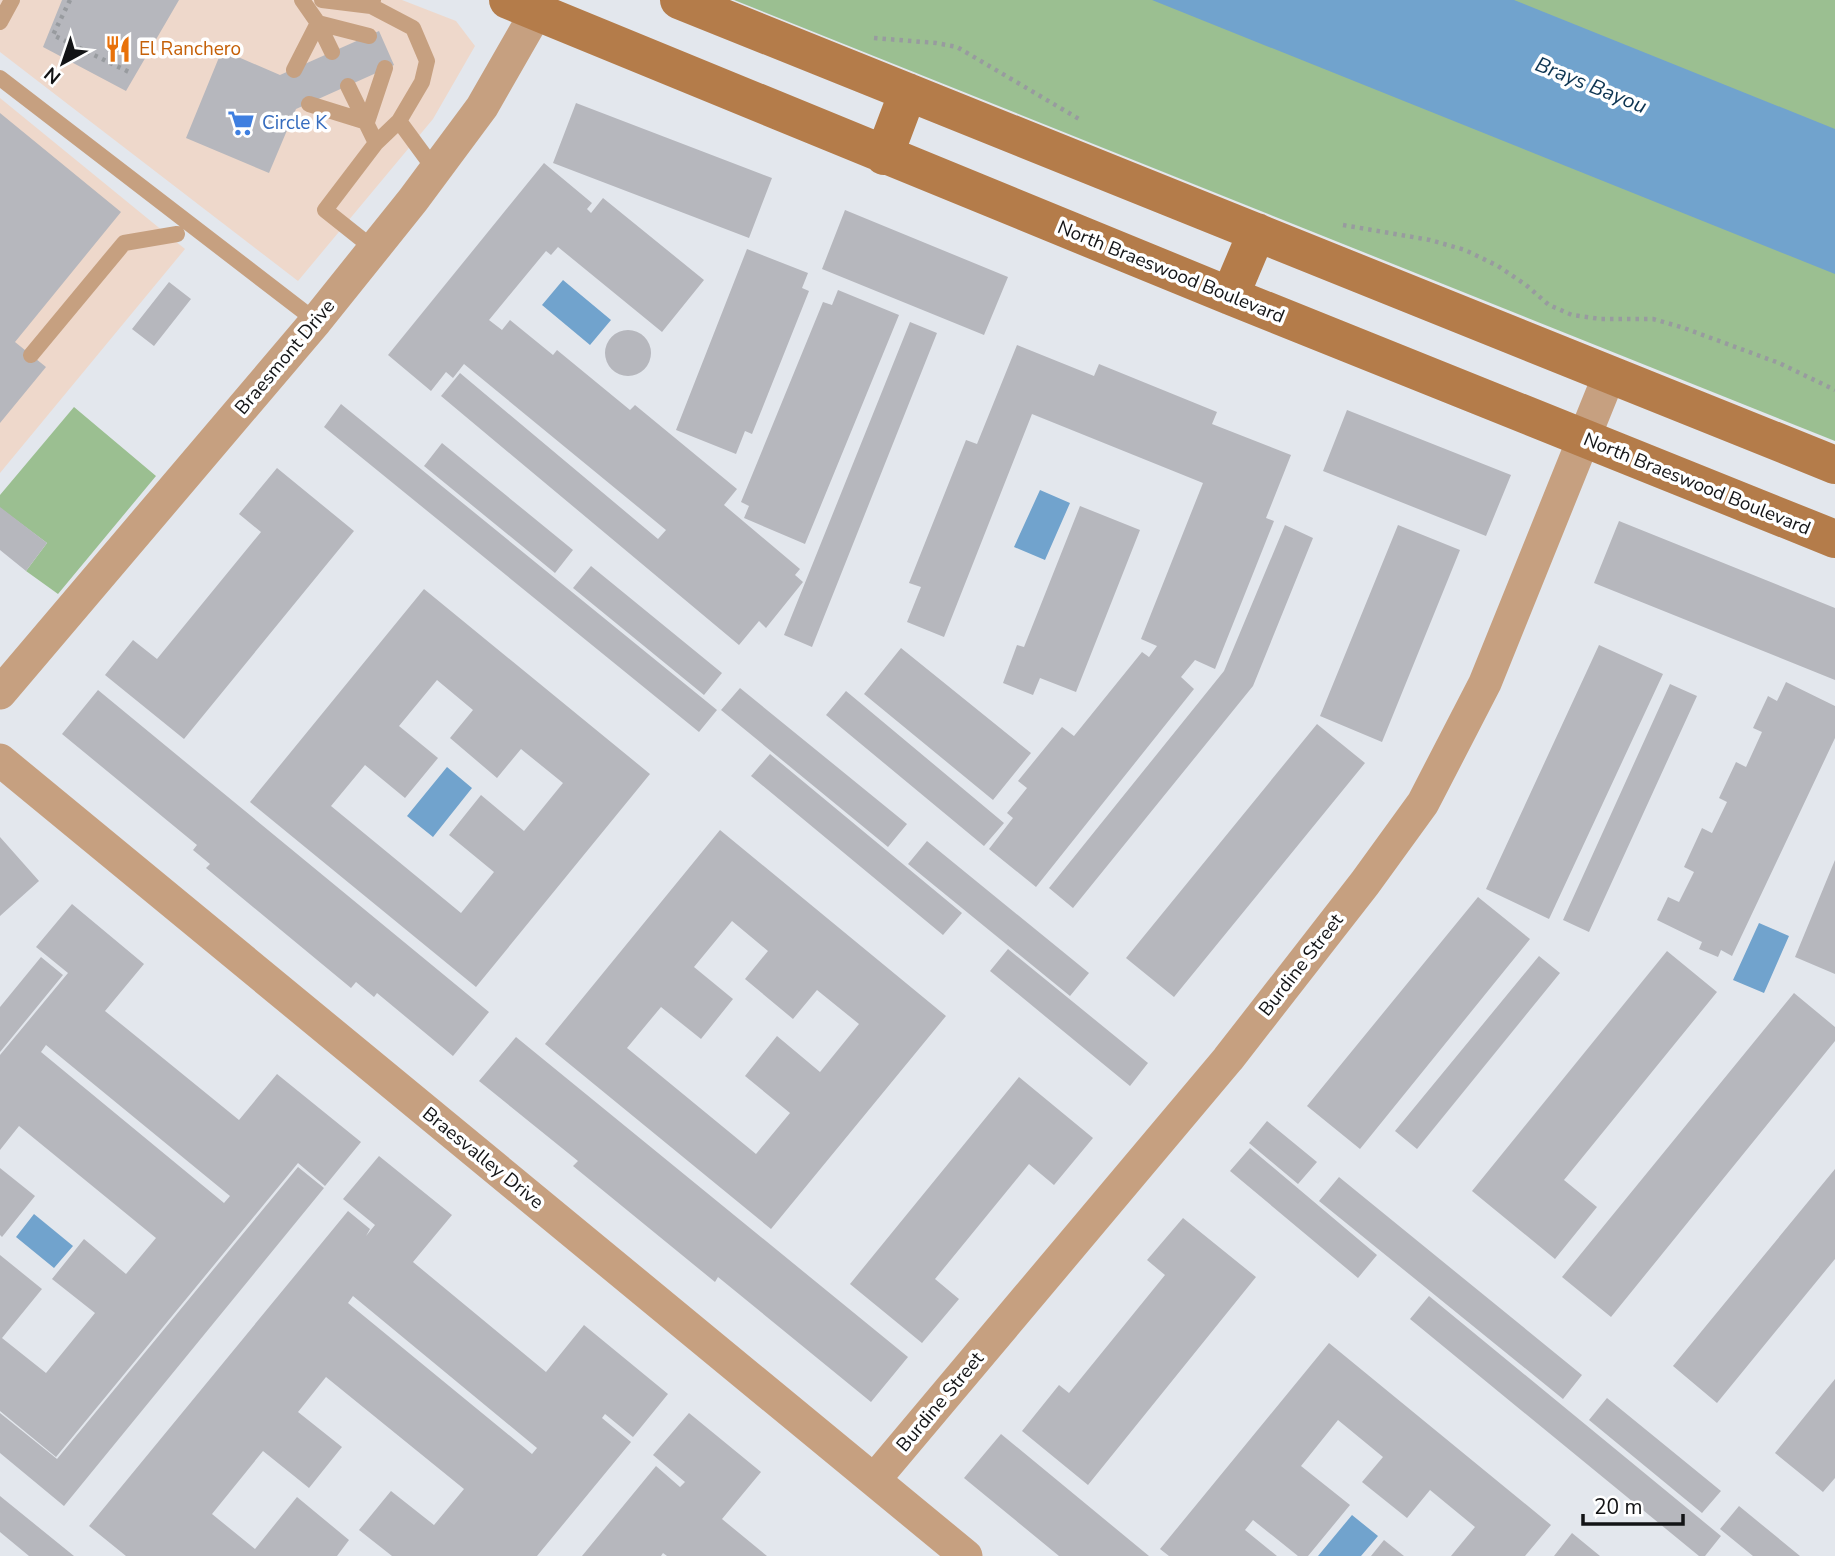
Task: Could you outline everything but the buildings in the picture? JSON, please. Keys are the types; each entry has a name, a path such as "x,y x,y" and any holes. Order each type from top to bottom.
{"main road":[{"path":"679,0 1835,465"},
{"name":"North Braeswood Boulevard","path":"528,4 884,156 1835,539"},
{"path":"884,156 908,92"},
{"path":"1230,296 1257,232"}],"street":[{"name":"Braesmont Drive","path":"0,693 316,321 435,170 482,107 528,4"},
{"name":"Burdine Street","path":"874,1480 1227,1059 1365,884 1423,803 1485,683 1609,376"},
{"name":"Braesvalley Drive","path":"0,760 966,1556"}],"lane":[{"path":"0,22 12,0"},
{"path":"302,0 318,23 332,52"},
{"path":"322,0 372,3 413,28 427,61 422,82 399,121 376,143 325,210 374,249"},
{"path":"318,23 369,36"},
{"path":"294,70 318,23"},
{"path":"367,122 385,68"},
{"path":"0,78 316,321"},
{"path":"348,86 376,143"},
{"path":"309,104 367,122"},
{"path":"399,121 435,170"},
{"path":"31,355 124,243 177,233"}],"path":[{"path":"69,0 53,35 131,73"},
{"path":"866,37 957,47 1090,126"},
{"path":"1340,224 1430,240 1465,250 1498,266 1549,305 1572,315 1601,319 1653,319 1779,363 1835,390"}],"shaded area":[{"path":"0,0 402,0 456,21 475,46 433,119 298,281 0,52"},
{"path":"0,98 185,249 0,473"}],"green space":[{"path":"734,0 1835,0 1835,441"},
{"path":"74,407 156,476 58,594 26,571 47,543 0,508 0,495"}],"water":[{"name":"Brays Bayou","path":"1152,0 1514,0 1835,129 1835,274"},
{"path":"563,280 611,320 590,345 542,305"},
{"path":"1040,490 1070,503 1045,560 1014,547"},
{"path":"447,767 472,788 433,837 407,816"},
{"path":"1759,923 1789,936 1764,993 1733,980"},
{"path":"34,1214 73,1246 54,1268 16,1237"},
{"path":"1352,1515 1378,1536 1361,1556 1318,1556"}],"place":[{"name":"El Ranchero","path":"118,49"},
{"name":"Circle K","path":"241,123"}]}
